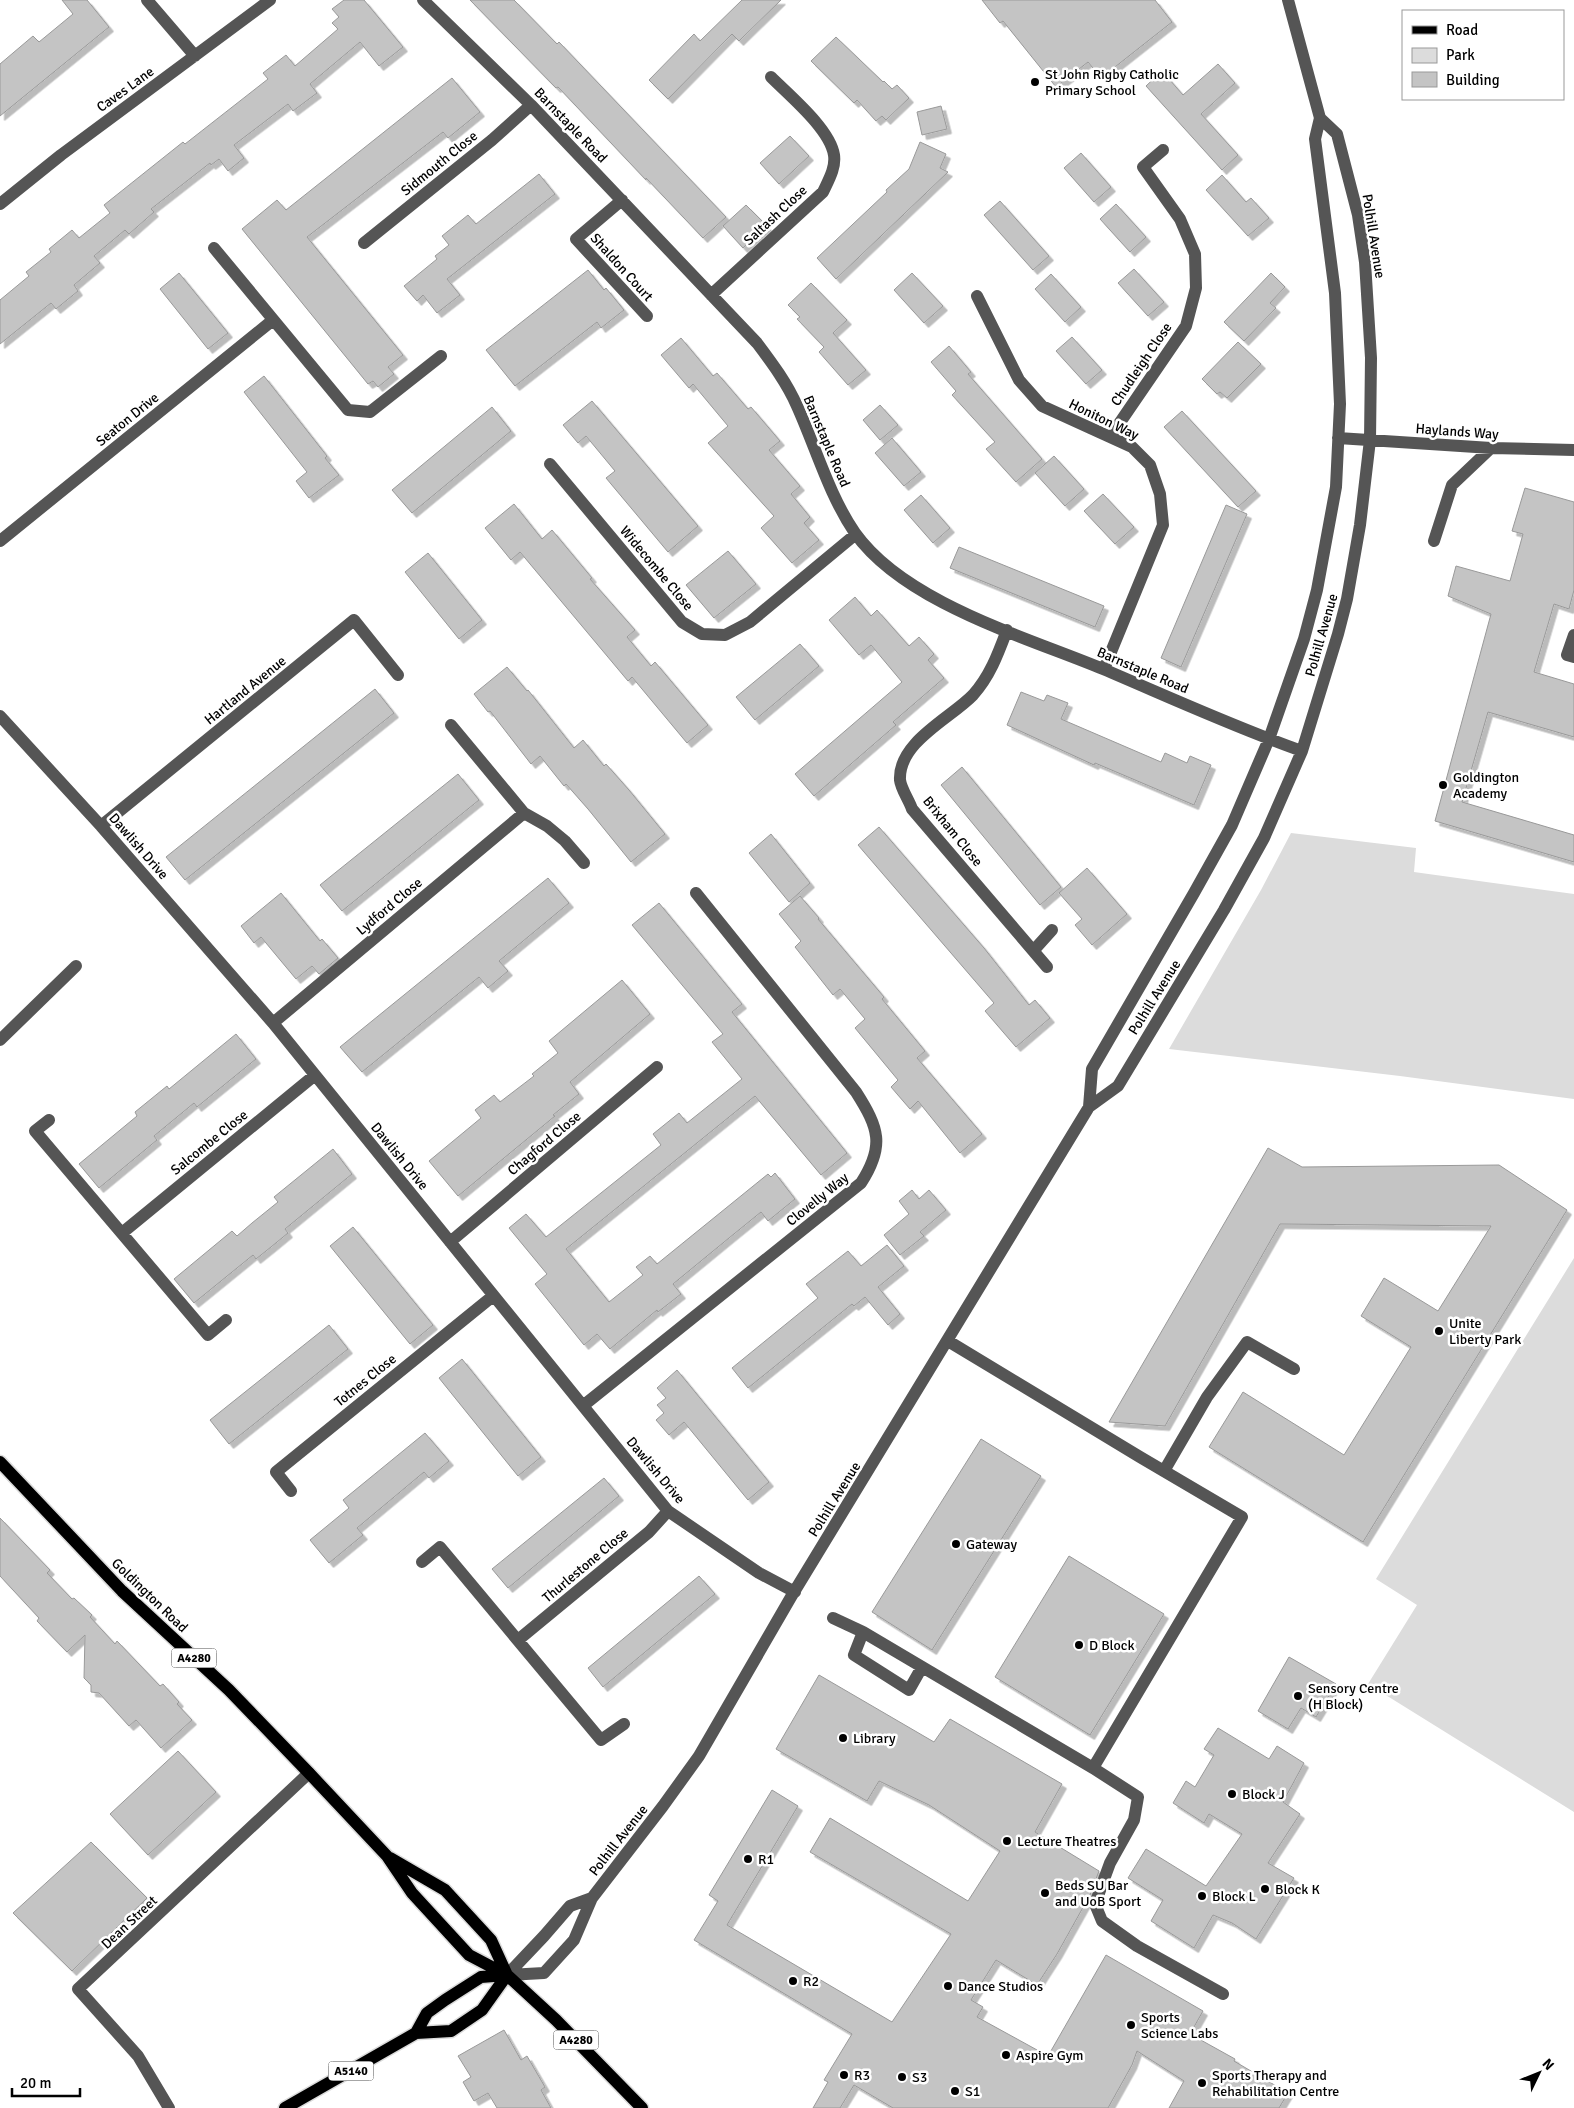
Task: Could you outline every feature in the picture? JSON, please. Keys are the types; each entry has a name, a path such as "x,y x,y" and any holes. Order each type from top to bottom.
{"main road":[{"name":"Goldington Road","path":"0,1462 122,1591 229,1690 309,1773 387,1856 412,1893 469,1955 506,1975 556,2020 642,2108"},
{"name":"Goldington Road","path":"387,1856 445,1890 491,1940 506,1975"},
{"path":"416,2034 427,2013 445,2000 481,1977 506,1975"},
{"path":"416,2034 451,2031 482,2010 506,1975"},
{"name":"A5140","path":"285,2108 416,2034"}],"street":[{"path":"147,0 195,56"},
{"name":"Caves Lane","path":"0,204 60,156 270,0"},
{"name":"Barnstaple Road","path":"422,0 531,105 757,343 778,370 796,404 836,499 856,534 886,566 947,606 1104,669 1232,725 1302,751"},
{"name":"Polhill Avenue","path":"1089,1107 1092,1069 1232,824 1269,739 1304,639 1317,590 1336,487 1340,404 1335,293 1315,139 1320,118 1288,0"},
{"name":"Saltash Close","path":"711,295 823,192 832,173 834,156 830,143 819,127 771,77"},
{"name":"Sidmouth Close","path":"364,243 492,140 531,105"},
{"name":"Polhill Avenue","path":"506,1975 544,1973 574,1940 592,1898 663,1806 698,1756 794,1592 1089,1107 1118,1086 1264,838 1302,751 1338,634 1347,600 1360,526 1370,440 1371,358 1365,262 1358,214 1337,134 1320,118"},
{"name":"Chudleigh Close","path":"1110,437 1186,326 1196,288 1195,254 1180,218 1143,167 1163,150"},
{"name":"Shaldon Court","path":"622,200 576,238 647,316"},
{"path":"214,248 348,410 370,412 441,356"},
{"name":"Honiton Way","path":"977,296 1019,380 1042,406 1132,447 1150,465 1160,494 1163,525 1104,669"},
{"name":"Seaton Drive","path":"0,542 273,320"},
{"name":"Haylands Way","path":"1338,438 1491,448 1574,450"},
{"path":"1434,541 1452,485 1491,448"},
{"name":"Widecombe Close","path":"550,464 682,622 702,634 725,635 750,622 856,534"},
{"name":"Hartland Avenue","path":"101,826 354,620 398,675"},
{"name":"Brixham Close","path":"1007,630 990,672 972,695 917,741 904,759 900,780 912,809 1048,967"},
{"path":"1574,635 1567,655 1574,657"},
{"name":"Dawlish Drive","path":"0,716 101,826 273,1023 668,1511 759,1573 794,1592"},
{"path":"451,726 524,813 547,826 566,841 584,864"},
{"name":"Lydford Close","path":"273,1023 524,813"},
{"name":"Clovelly Way","path":"584,1405 861,1183 873,1165 877,1148 876,1130 870,1113 856,1092 696,893"},
{"path":"1034,950 1052,930"},
{"path":"0,1040 76,966"},
{"name":"Chagford Close","path":"450,1242 657,1067"},
{"name":"Salcombe Close","path":"122,1233 315,1075"},
{"path":"49,1120 35,1131 208,1335 226,1320"},
{"name":"Totnes Close","path":"291,1491 276,1472 493,1296"},
{"path":"948,1341 1242,1517 1093,1768"},
{"path":"1164,1471 1207,1397 1247,1342 1294,1369"},
{"name":"Thurlestone Close","path":"518,1640 648,1532 668,1511"},
{"path":"422,1562 440,1547 601,1740 624,1724"},
{"path":"833,1618 863,1632 1093,1768 1138,1797 1134,1820 1110,1863 1094,1904 1102,1921 1137,1946 1223,1994"},
{"path":"863,1632 854,1655 908,1690 922,1667"},
{"name":"Dean Street","path":"169,2108 138,2056 78,1989 309,1773"},
{"path":"506,1975 570,1906 592,1898"}],"green space":[{"path":"1291,833 1416,848 1414,872 1574,894 1574,1099 1400,1076 1169,1049 1261,890"},
{"path":"1574,1258 1574,1812 1368,1684 1417,1605 1376,1579"}],"building":[{"path":"62,0 87,0 109,27 0,116 0,64 33,36 39,42 73,14"},
{"path":"344,0 364,0 403,47 379,66 360,42 310,84 317,93 293,111 288,104 234,145 244,158 228,171 219,159 211,165 210,163 151,209 154,212 129,234 125,230 94,256 100,263 74,285 78,291 56,309 51,303 0,344 0,300 29,276 26,272 51,252 49,249 72,230 79,238 110,213 104,205 183,142 185,144 268,79 263,73 286,55 295,66 338,29 332,23 339,17 332,9"},
{"path":"470,0 514,0 557,44 559,42 726,217 703,238 558,87 556,88"},
{"path":"742,0 781,0 739,41 732,34 668,99 649,80 694,34 700,41"},
{"path":"982,0 1155,0 1172,22 1101,78 1088,62 1056,87 1003,21 1000,23"},
{"path":"836,37 883,82 892,89 897,85 909,98 886,120 882,116 876,121 857,100 854,103 811,61"},
{"path":"1218,64 1235,83 1201,114 1238,155 1222,170 1146,86 1162,71 1183,95"},
{"path":"452,78 480,112 448,138 443,132 307,237 403,355 388,367 394,374 378,387 373,381 368,384 242,229 277,200 286,210"},
{"path":"941,106 947,129 922,135 917,112"},
{"path":"790,136 809,156 779,184 760,163"},
{"path":"920,142 946,154 940,168 948,172 836,279 817,258 909,169"},
{"path":"1081,153 1111,187 1094,202 1064,168"},
{"path":"539,174 555,194 447,279 460,295 437,313 423,295 417,301 404,286 437,259 435,256 449,245 442,236 468,215 476,224"},
{"path":"1222,175 1246,202 1251,198 1269,218 1248,236 1206,190"},
{"path":"1000,201 1049,256 1033,270 984,215"},
{"path":"1116,204 1146,237 1130,252 1100,219"},
{"path":"746,205 767,226 743,248 723,226"},
{"path":"1134,269 1164,302 1148,316 1118,283"},
{"path":"588,270 624,310 601,328 597,322 515,386 486,350"},
{"path":"179,273 228,333 208,349 160,289"},
{"path":"912,273 943,306 924,323 894,290"},
{"path":"1271,273 1285,287 1270,303 1276,308 1244,341 1224,322"},
{"path":"1051,274 1081,307 1065,322 1035,289"},
{"path":"811,283 847,320 833,333 866,370 848,385 819,352 824,347 797,319 800,317 788,305"},
{"path":"1072,337 1102,370 1086,384 1056,351"},
{"path":"681,338 713,376 717,373 748,409 751,407 780,441 769,450 800,486 791,494 810,517 804,523 819,540 792,563 761,528 774,516 708,443 728,426 693,384 689,388 661,355"},
{"path":"1238,342 1261,364 1227,398 1220,392 1217,394 1202,379"},
{"path":"949,346 971,372 968,374 1042,459 1016,482 986,449 995,442 952,395 956,391 931,362"},
{"path":"264,376 327,456 325,458 339,475 309,498 296,481 307,472 244,392"},
{"path":"592,401 698,526 668,552 606,478 615,471 586,436 578,443 563,425"},
{"path":"880,405 898,425 880,440 863,420"},
{"path":"492,407 511,431 412,513 392,490"},
{"path":"1182,411 1256,491 1238,507 1164,427"},
{"path":"892,438 921,472 904,486 875,453"},
{"path":"1054,456 1084,489 1065,506 1035,473"},
{"path":"1525,488 1574,502 1574,590 1569,609 1554,604 1534,672 1574,684 1574,737 1488,712 1462,802 1574,835 1574,862 1435,821 1491,614 1448,596 1456,566 1510,581 1523,534 1512,531"},
{"path":"1103,494 1134,527 1115,544 1084,511"},
{"path":"921,495 950,528 933,543 904,510"},
{"path":"514,504 542,539 552,530 592,578 590,579 635,630 627,637 651,666 655,662 708,725 687,743 632,677 628,681 520,552 511,560 485,528"},
{"path":"1226,505 1247,514 1181,667 1161,658"},
{"path":"959,547 1104,606 1095,627 950,568"},
{"path":"728,551 756,584 714,618 686,585"},
{"path":"428,553 482,620 459,639 405,572"},
{"path":"855,597 871,616 877,610 909,646 919,637 934,654 928,660 944,678 893,722 896,725 814,796 795,774 902,682 871,645 859,655 829,620"},
{"path":"800,644 819,666 755,720 736,697"},
{"path":"507,667 528,690 574,748 583,740 604,766 606,764 629,790 665,834 631,862 588,809 566,784 564,786 540,756 531,764 490,711 488,712 474,694"},
{"path":"375,689 394,713 185,880 166,857"},
{"path":"1021,692 1044,701 1047,695 1068,703 1061,719 1161,762 1165,753 1187,763 1190,756 1211,765 1194,805 1095,763 1094,765 1007,725"},
{"path":"962,767 1061,887 1040,905 941,785"},
{"path":"458,774 479,800 342,911 320,885"},
{"path":"879,827 984,948 1029,1005 1035,1000 1050,1018 1016,1047 985,1011 994,1003 858,845"},
{"path":"771,834 810,883 789,902 749,853"},
{"path":"1087,868 1127,914 1092,945 1075,925 1082,919 1059,893"},
{"path":"548,878 569,903 499,961 508,971 488,988 479,977 362,1072 340,1047"},
{"path":"281,893 320,941 322,939 338,958 319,974 312,966 296,979 261,937 254,943 241,926"},
{"path":"800,896 884,997 882,999 925,1051 917,1058 982,1134 960,1153 918,1101 910,1109 891,1087 898,1080 855,1028 865,1019 840,989 833,995 795,947 801,941 779,914"},
{"path":"659,903 742,1004 732,1012 847,1153 821,1175 755,1096 566,1249 609,1302 643,1275 636,1267 650,1256 657,1264 768,1174 771,1177 775,1173 795,1199 768,1221 761,1212 673,1284 681,1294 658,1312 657,1310 610,1349 597,1334 584,1345 535,1284 547,1274 509,1228 526,1214 546,1237 661,1145 653,1134 679,1113 687,1123 742,1079 712,1042 723,1034 632,925"},
{"path":"622,980 650,1014 570,1082 579,1094 458,1196 429,1161 481,1118 475,1110 494,1095 500,1102 534,1076 532,1074 558,1053 549,1041"},
{"path":"236,1034 256,1059 197,1107 194,1103 154,1136 157,1140 99,1188 79,1164 137,1116 135,1112 167,1086 169,1089"},
{"name":"Unite Liberty Park","path":"1268,1148 1302,1167 1499,1165 1567,1210 1363,1542 1209,1447 1243,1392 1344,1455 1411,1347 1361,1316 1384,1278 1438,1311 1491,1226 1280,1224 1165,1426 1109,1422"},
{"path":"333,1149 352,1174 285,1229 288,1233 271,1247 256,1259 253,1255 194,1303 174,1279 232,1231 237,1236 278,1202 274,1197"},
{"path":"912,1190 919,1199 929,1190 946,1210 920,1232 924,1236 900,1255 884,1235 909,1214 899,1201"},
{"path":"353,1227 433,1325 410,1344 330,1246"},
{"path":"887,1245 904,1266 878,1287 900,1314 888,1325 865,1297 854,1306 852,1304 748,1388 732,1368 818,1298 806,1284 848,1251 861,1266"},
{"path":"329,1325 348,1349 229,1444 210,1420"},
{"path":"462,1359 541,1457 518,1476 439,1378"},
{"path":"677,1370 769,1482 748,1500 684,1422 669,1435 656,1420 664,1413 657,1405 666,1398 657,1388"},
{"path":"425,1433 449,1461 429,1478 424,1472 357,1528 363,1535 329,1563 310,1540 349,1508 343,1500"},
{"name":"Gateway","path":"981,1439 1041,1476 932,1650 872,1612"},
{"path":"604,1478 619,1496 508,1588 492,1569"},
{"path":"0,1518 50,1570 47,1573 72,1599 74,1598 92,1615 90,1617 115,1644 117,1641 160,1686 163,1684 179,1702 177,1704 192,1720 161,1748 136,1720 129,1726 99,1693 91,1692 91,1685 84,1678 85,1635 67,1652 37,1621 39,1618 0,1576"},
{"name":"D Block","path":"1069,1556 1164,1614 1090,1735 995,1677"},
{"path":"699,1576 715,1594 603,1687 588,1668"},
{"name":"Sensory Centre (H Block)","path":"1289,1657 1336,1684 1316,1717 1301,1708 1288,1729 1258,1711"},
{"path":"819,1675 934,1742 950,1719 1062,1784 1035,1832 1099,1871 1090,1895 1057,1954 1037,1985 996,1960 971,2000 983,2007 977,2017 1048,2056 1106,1955 1203,2011 1190,2034 1235,2059 1234,2061 1288,2093 1279,2108 1169,2108 1184,2081 1137,2051 1132,2065 1108,2108 893,2108 854,2085 840,2108 813,2108 828,2082 824,2080 852,2034 694,1940 718,1901 709,1895 772,1790 798,1806 727,1925 892,2022 951,1934 810,1852 830,1818 968,1901 1000,1851 929,1805 879,1781 867,1801 776,1749"},
{"path":"1218,1728 1269,1759 1277,1746 1304,1763 1283,1802 1300,1814 1268,1863 1294,1878 1256,1939 1232,1923 1213,1915 1194,1948 1151,1921 1163,1900 1128,1878 1146,1849 1206,1886 1242,1834 1209,1814 1204,1823 1173,1803 1186,1781 1195,1787 1214,1755 1204,1749"},
{"path":"178,1751 216,1792 148,1855 110,1814"},
{"path":"91,1842 147,1898 72,1971 13,1913"},
{"path":"504,2030 521,2060 527,2056 545,2087 541,2090 551,2108 497,2108 488,2093 474,2101 463,2082 471,2077 458,2056"}],"place":[{"name":"St John Rigby Catholic Primary School","path":"1035,82"},
{"name":"Goldington Academy","path":"1443,785"},
{"name":"Unite Liberty Park","path":"1439,1331"},
{"name":"Gateway","path":"956,1544"},
{"name":"D Block","path":"1079,1645"},
{"name":"Sensory Centre (H Block)","path":"1298,1696"},
{"name":"Library","path":"843,1738"},
{"name":"Block J","path":"1232,1794"},
{"name":"Lecture Theatres","path":"1007,1841"},
{"name":"R1","path":"748,1859"},
{"name":"Block K","path":"1265,1889"},
{"name":"Beds SU Bar and UoB Sport","path":"1045,1893"},
{"name":"Block L","path":"1202,1896"},
{"name":"R2","path":"793,1981"},
{"name":"Dance Studios","path":"948,1986"},
{"name":"Sports Science Labs","path":"1131,2025"},
{"name":"Aspire Gym","path":"1006,2055"},
{"name":"R3","path":"844,2075"},
{"name":"S3","path":"902,2077"},
{"name":"Sports Therapy and Rehabilitation Centre","path":"1202,2083"},
{"name":"S1","path":"955,2091"}]}
